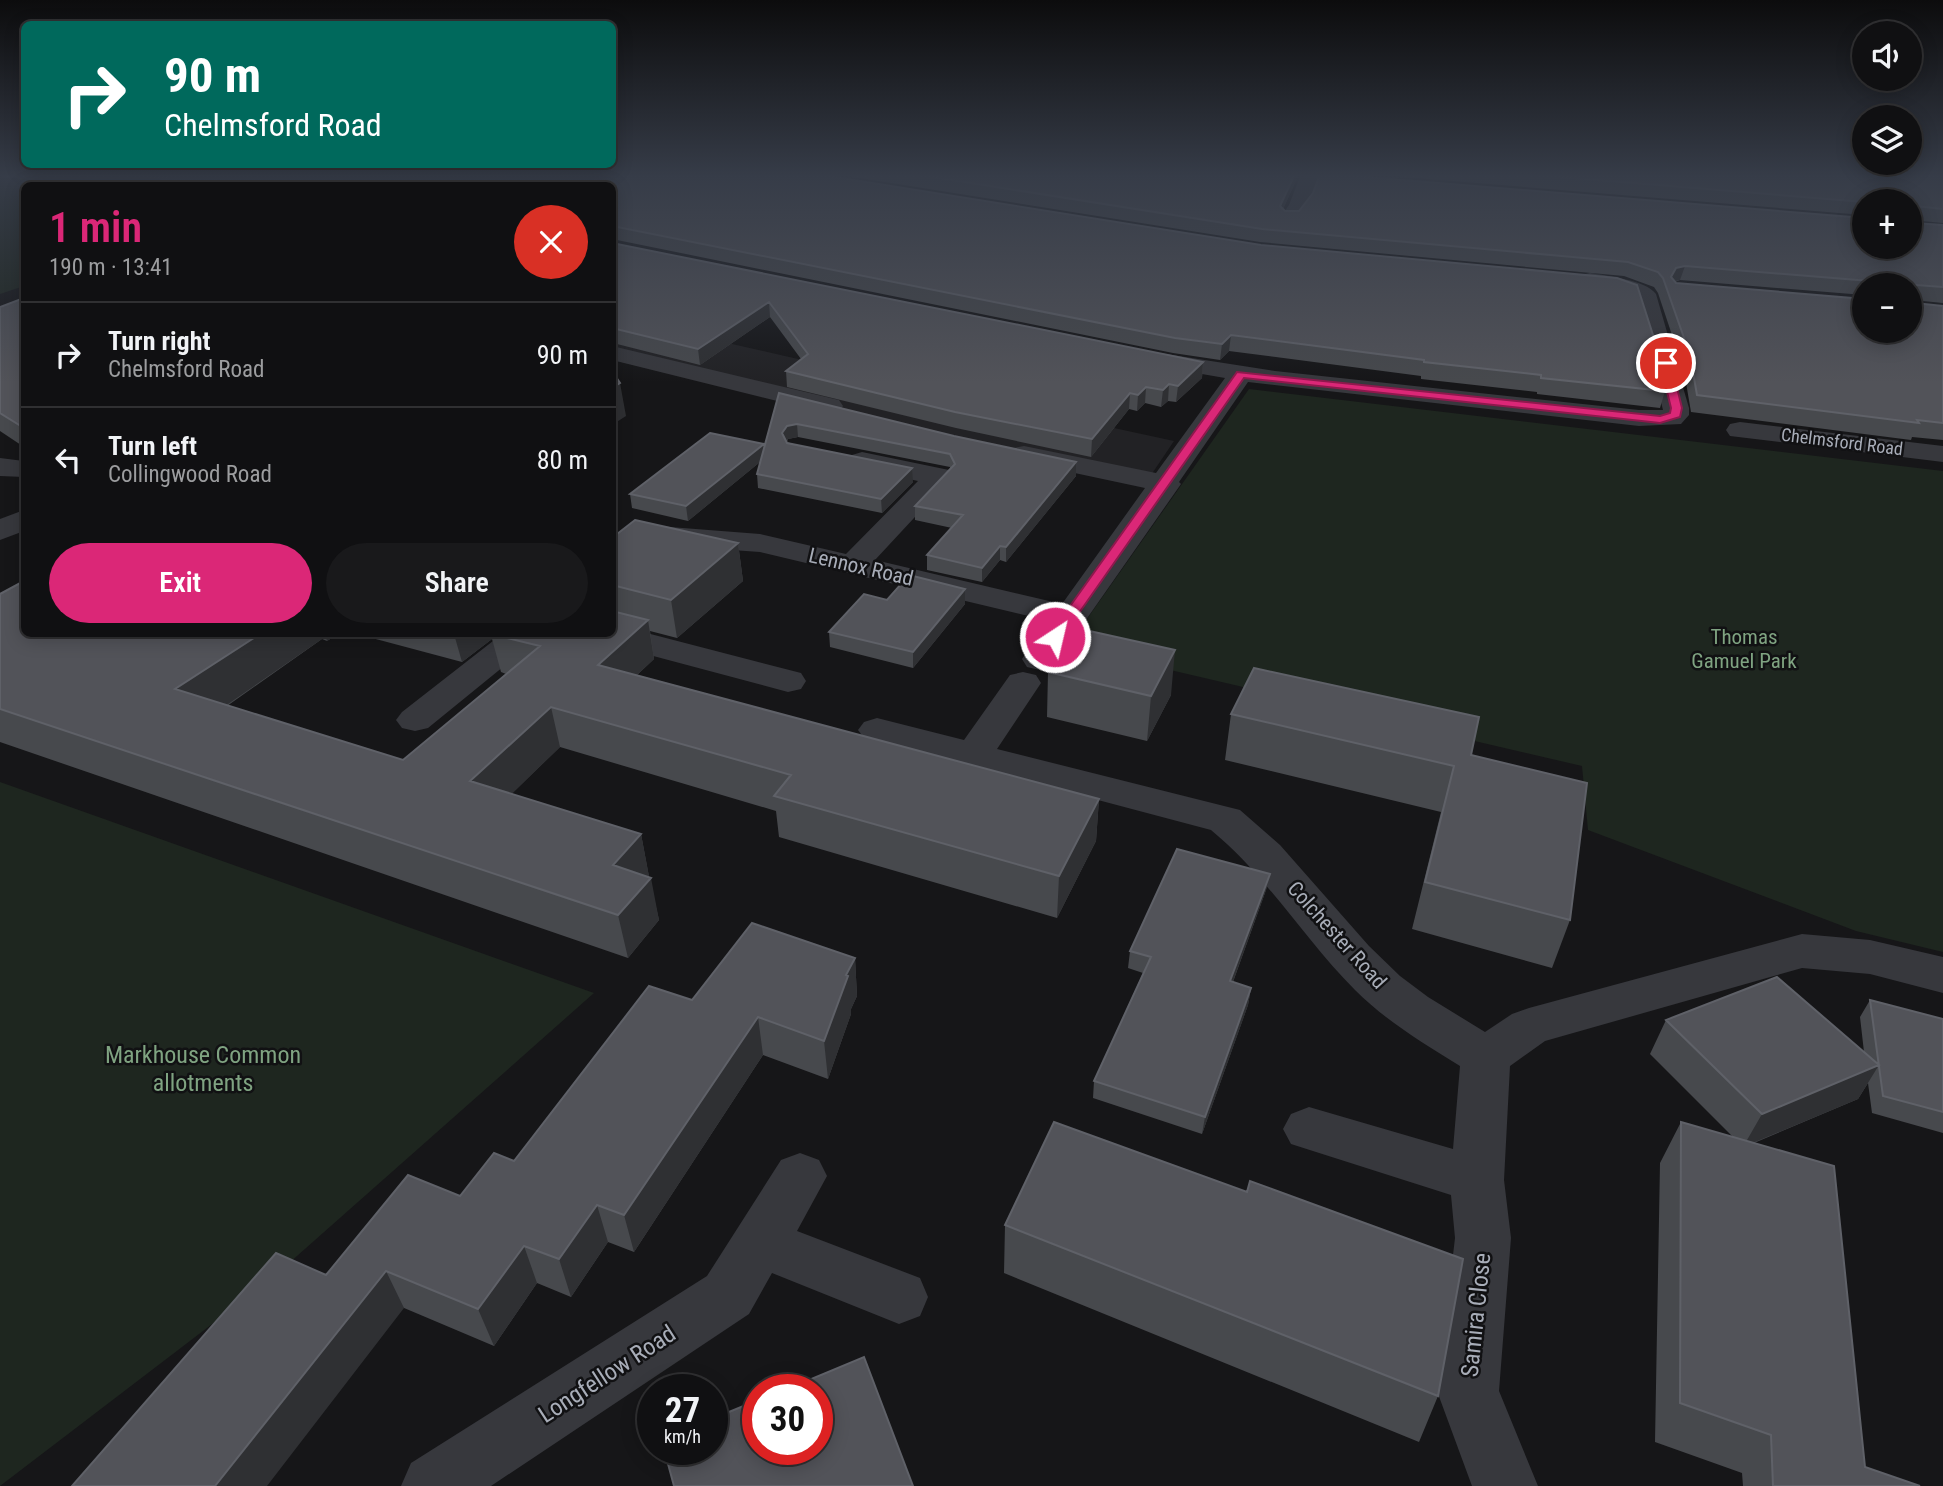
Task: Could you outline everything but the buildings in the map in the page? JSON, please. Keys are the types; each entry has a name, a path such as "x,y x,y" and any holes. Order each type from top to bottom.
{"street":[{"path":"1133,355 1241,374 1639,418 1672,418 1676,415 1668,371 1645,295 1616,284 1564,278"},
{"path":"616,354 849,411"},
{"path":"973,756 1241,374"},
{"name":"Chelmsford Road","path":"1740,430 1943,454"},
{"path":"995,447 1166,484"},
{"path":"837,456 939,476 853,565"},
{"path":"0,467 21,469"},
{"path":"0,531 21,520"},
{"name":"Lennox Road","path":"616,556 630,545 657,535 760,543 1069,616"},
{"path":"616,636 788,681"},
{"path":"415,720 519,637"},
{"name":"Colchester Road","path":"877,730 1225,820 1251,839 1371,978 1421,1018 1486,1057"},
{"path":"1486,1057 1529,1027 1802,951 1870,957 1943,975"},
{"name":"Samira Close","path":"1486,1057 1476,1180 1483,1238 1468,1391 1504,1486"},
{"path":"1309,1129 1476,1180"},
{"name":"Longfellow Road","path":"434,1486 728,1294 800,1176"},
{"path":"759,1242 899,1297"}],"shaded area":[{"path":"616,318 1174,441 1145,484 616,361"}],"green space":[{"path":"0,243 21,243 21,287 0,294"},
{"name":"Thomas Gamuel Park","path":"1249,389 1943,471 1943,952 1856,931 1588,830 1582,766 1076,648 1087,619"},
{"name":"Markhouse Common allotments","path":"0,782 594,993 271,1279 0,1486"}],"route":[{"path":"1055,637 1166,484 1241,374 1660,420 1676,415 1666,363"}]}
